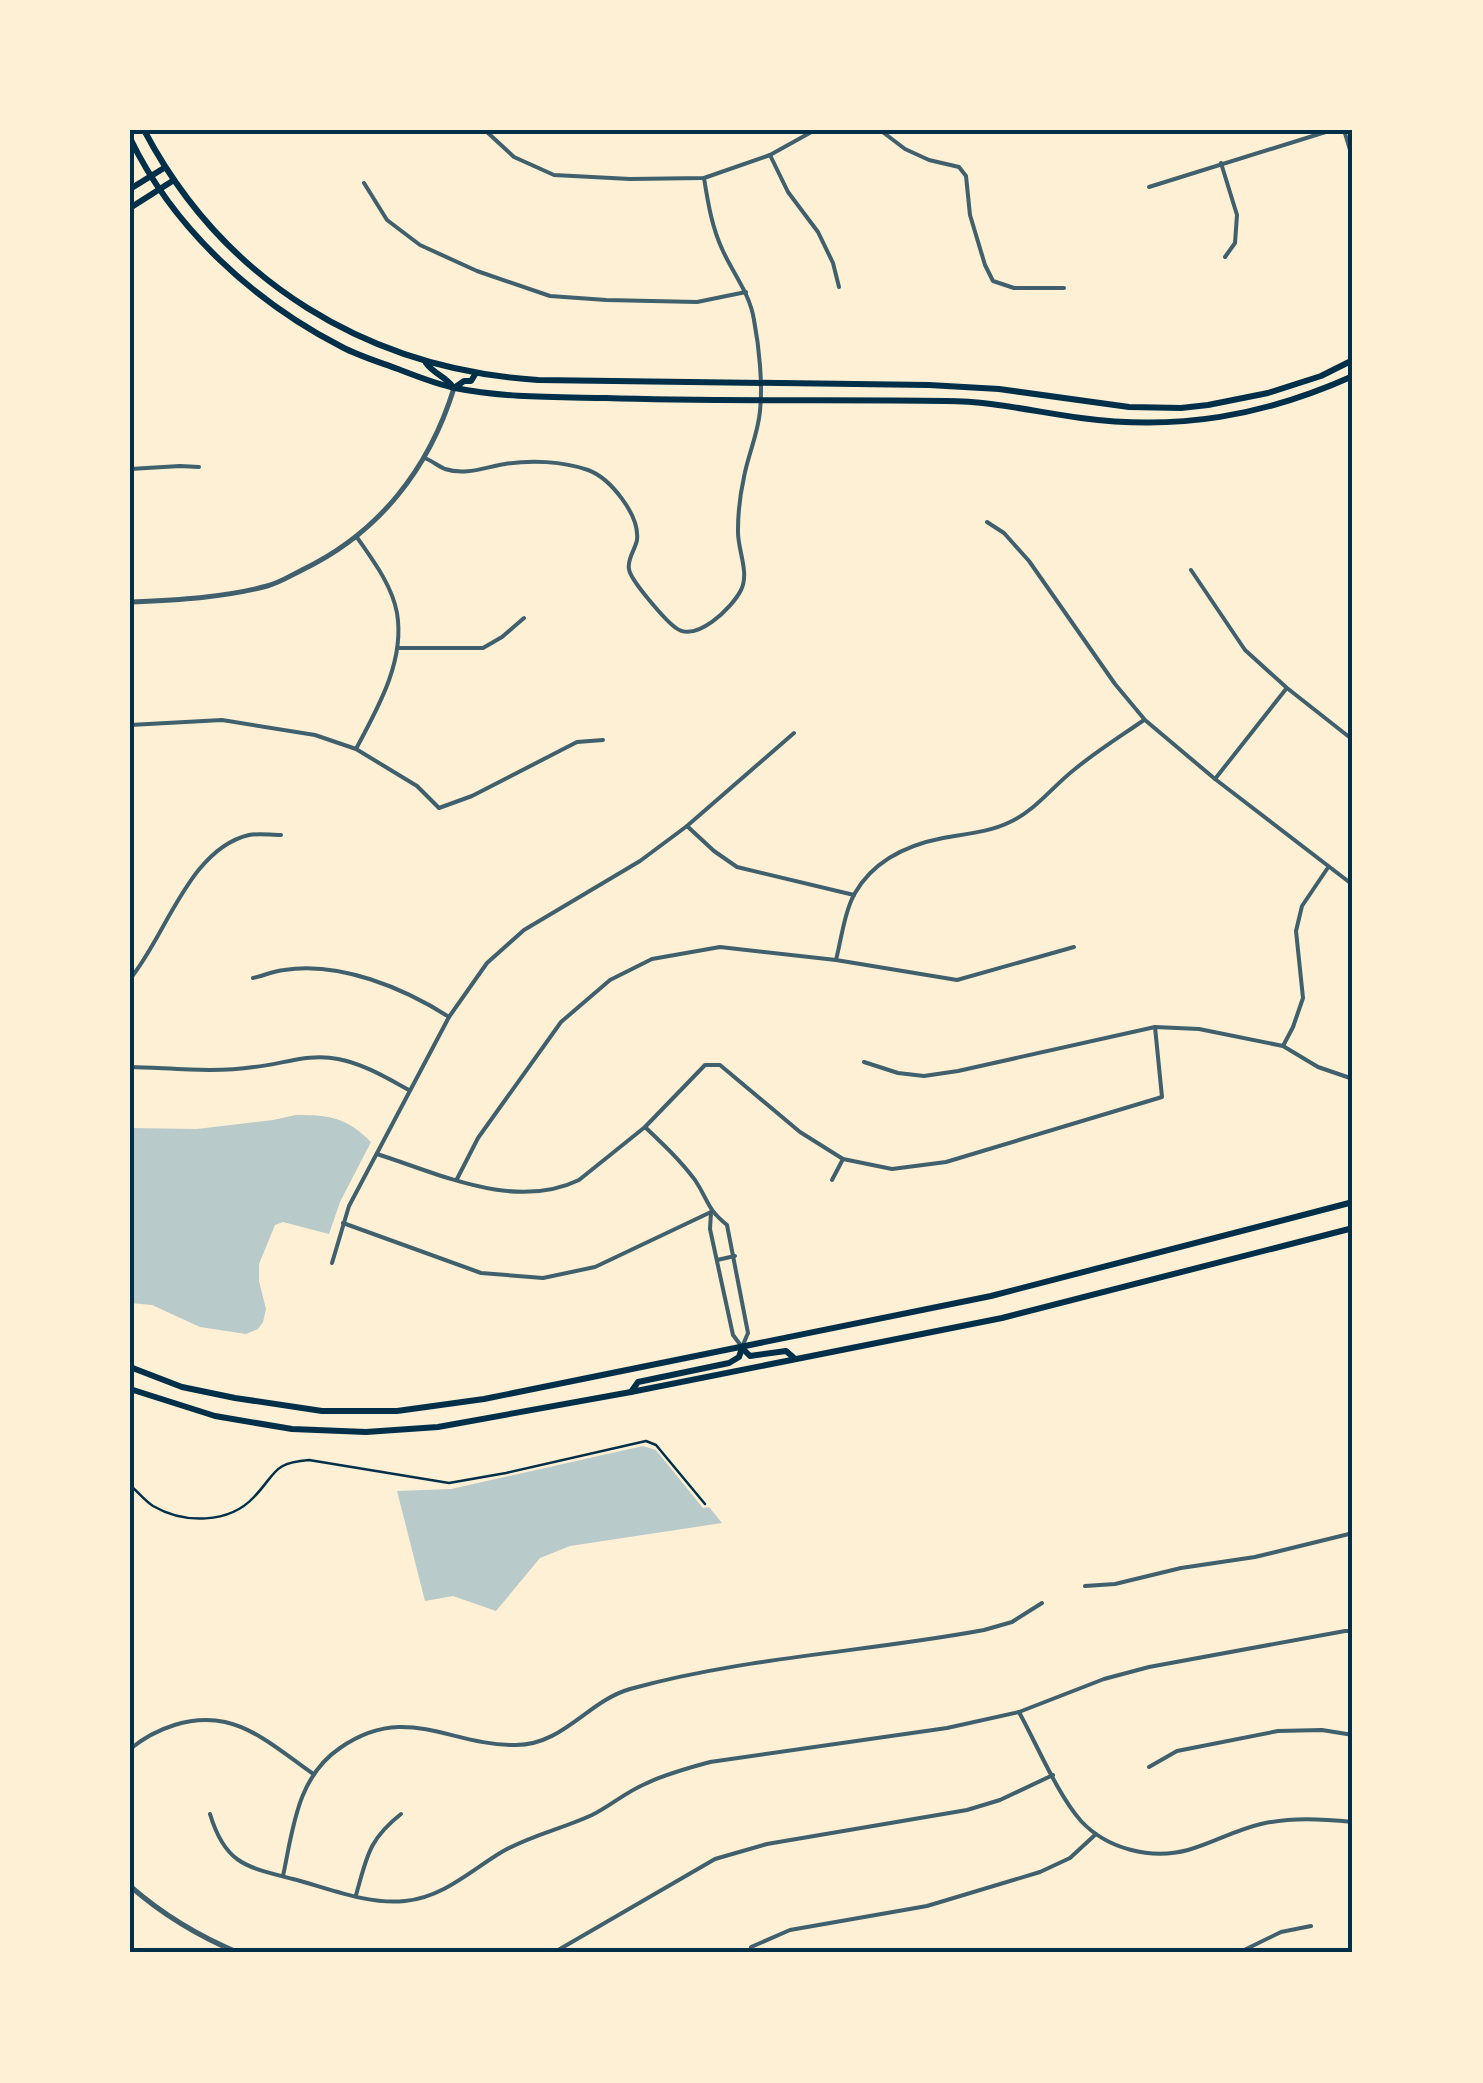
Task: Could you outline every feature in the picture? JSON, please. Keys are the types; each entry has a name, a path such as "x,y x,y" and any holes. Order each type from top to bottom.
{"main road":[{"path":"144,130 164,168 200,214 228,244 290,296 332,324 380,347 476,373 538,380 929,385 999,389 1129,407 1181,408 1268,393 1321,376 1353,360"},
{"path":"130,138 189,226 249,287 344,349 454,388 529,396 673,400 952,400 1153,424 1248,414 1353,376"},
{"path":"130,189 164,168"},
{"path":"130,208 174,180"},
{"path":"424,361 454,388"},
{"path":"454,388 472,381 476,373"},
{"path":"130,1367 182,1387 234,1398 322,1411 397,1411 484,1399 952,1304 1353,1202"},
{"path":"130,1389 215,1416 292,1428 334,1432 403,1430 474,1422 1002,1318 1353,1228"},
{"path":"742,1348 750,1356 786,1351 794,1358"},
{"path":"632,1392 638,1382 729,1363 739,1358 742,1348"},
{"path":"177,1405 182,1387"}],"street":[{"path":"488,133 514,158 554,175 630,179 704,178 770,156 815,130"},
{"path":"880,130 905,149 960,168 966,176 970,215 992,281 1014,288 1064,288"},
{"path":"1150,187 1332,130"},
{"path":"1344,130 1353,160"},
{"path":"770,156 788,192 818,232 839,286"},
{"path":"1221,164 1237,214 1235,242 1225,257"},
{"path":"425,458 447,470 472,472 506,464 553,462 589,470 612,483 635,523 638,537 629,562 630,574 672,626 688,633 727,608 745,578 738,534 739,506 757,430 760,384 754,319 746,292 723,252 710,216 704,178"},
{"path":"364,183 386,220 420,246 550,296 697,302 746,292"},
{"path":"130,602 192,599 269,586 319,562 356,536 412,479 425,458 454,388"},
{"path":"130,469 199,468"},
{"path":"987,522 1029,561 1115,684 1145,720 1353,886"},
{"path":"356,536 382,574 397,610 398,648 382,697 356,749"},
{"path":"1191,570 1245,650 1353,740"},
{"path":"398,648 482,648 524,618"},
{"path":"1215,779 1287,688"},
{"path":"130,725 222,720 315,734 356,749 417,786 439,808 472,796 577,742 603,740"},
{"path":"836,960 854,895 888,856 904,848 1010,822 1145,720"},
{"path":"332,1263 349,1206 409,1090 449,1017 488,963 524,930 640,862 794,734"},
{"path":"687,826 736,866 854,895"},
{"path":"130,979 146,960 192,880 215,852 252,834 280,835"},
{"path":"1283,1046 1303,998 1296,931 1302,906 1328,868"},
{"path":"457,1179 478,1138 561,1022 610,980 652,959 720,947 836,960 957,980 1074,948"},
{"path":"253,978 284,970 340,972 419,998 449,1017"},
{"path":"378,1154 507,1192 568,1185 645,1127 705,1065 720,1065 800,1132 843,1159 892,1169 946,1162 1162,1096 1156,1027"},
{"path":"864,1062 924,1076 1156,1027 1199,1029 1283,1046 1318,1067 1353,1080"},
{"path":"130,1067 231,1069 310,1056 340,1059 368,1068 409,1090"},
{"path":"645,1127 677,1156 698,1184 711,1212 728,1225 748,1333 742,1348"},
{"path":"832,1180 843,1159"},
{"path":"343,1223 481,1273 543,1278 595,1267 711,1212"},
{"path":"711,1212 710,1229 733,1336 742,1348"},
{"path":"717,1260 735,1256"},
{"path":"1085,1586 1255,1558 1353,1532"},
{"path":"282,1876 300,1802 312,1773 360,1736 388,1726 420,1728 520,1746 550,1738 597,1704 628,1690 708,1670 984,1630 1012,1622 1042,1603"},
{"path":"210,1814 217,1838 232,1856 256,1870 356,1896 405,1901 452,1886 502,1852 590,1816 642,1785 676,1771 710,1762 947,1728 1019,1712 1104,1679 1149,1668 1353,1632"},
{"path":"1019,1712 1073,1810 1096,1834 1130,1850 1170,1854 1236,1831 1296,1819 1353,1822"},
{"path":"130,1749 161,1729 190,1721 224,1722 257,1736 312,1773"},
{"path":"1149,1767 1177,1751 1278,1731 1322,1730 1353,1735"},
{"path":"553,1953 693,1870 728,1855 768,1844 967,1810 1000,1800 1053,1774"},
{"path":"356,1896 373,1841 401,1814"},
{"path":"750,1947 790,1930 928,1906 1040,1872 1070,1858 1096,1834"},
{"path":"130,1886 178,1923 238,1953"},
{"path":"1238,1953 1281,1932 1311,1926"}],"path":[{"path":"130,1485 152,1505 179,1517 200,1518 236,1511 253,1498 273,1472 290,1461 309,1460 450,1483 646,1441 656,1445 705,1504"}],"shaded area":[{"path":"296,1115 337,1119 371,1142 340,1202 329,1234 283,1222 275,1225 259,1264 266,1309 258,1329 246,1334 200,1327 152,1305 130,1303 130,1128 197,1129"},
{"path":"643,1446 656,1450 703,1508 709,1507 722,1523 570,1546 540,1558 496,1611 453,1596 425,1601 397,1491 451,1489"}]}
